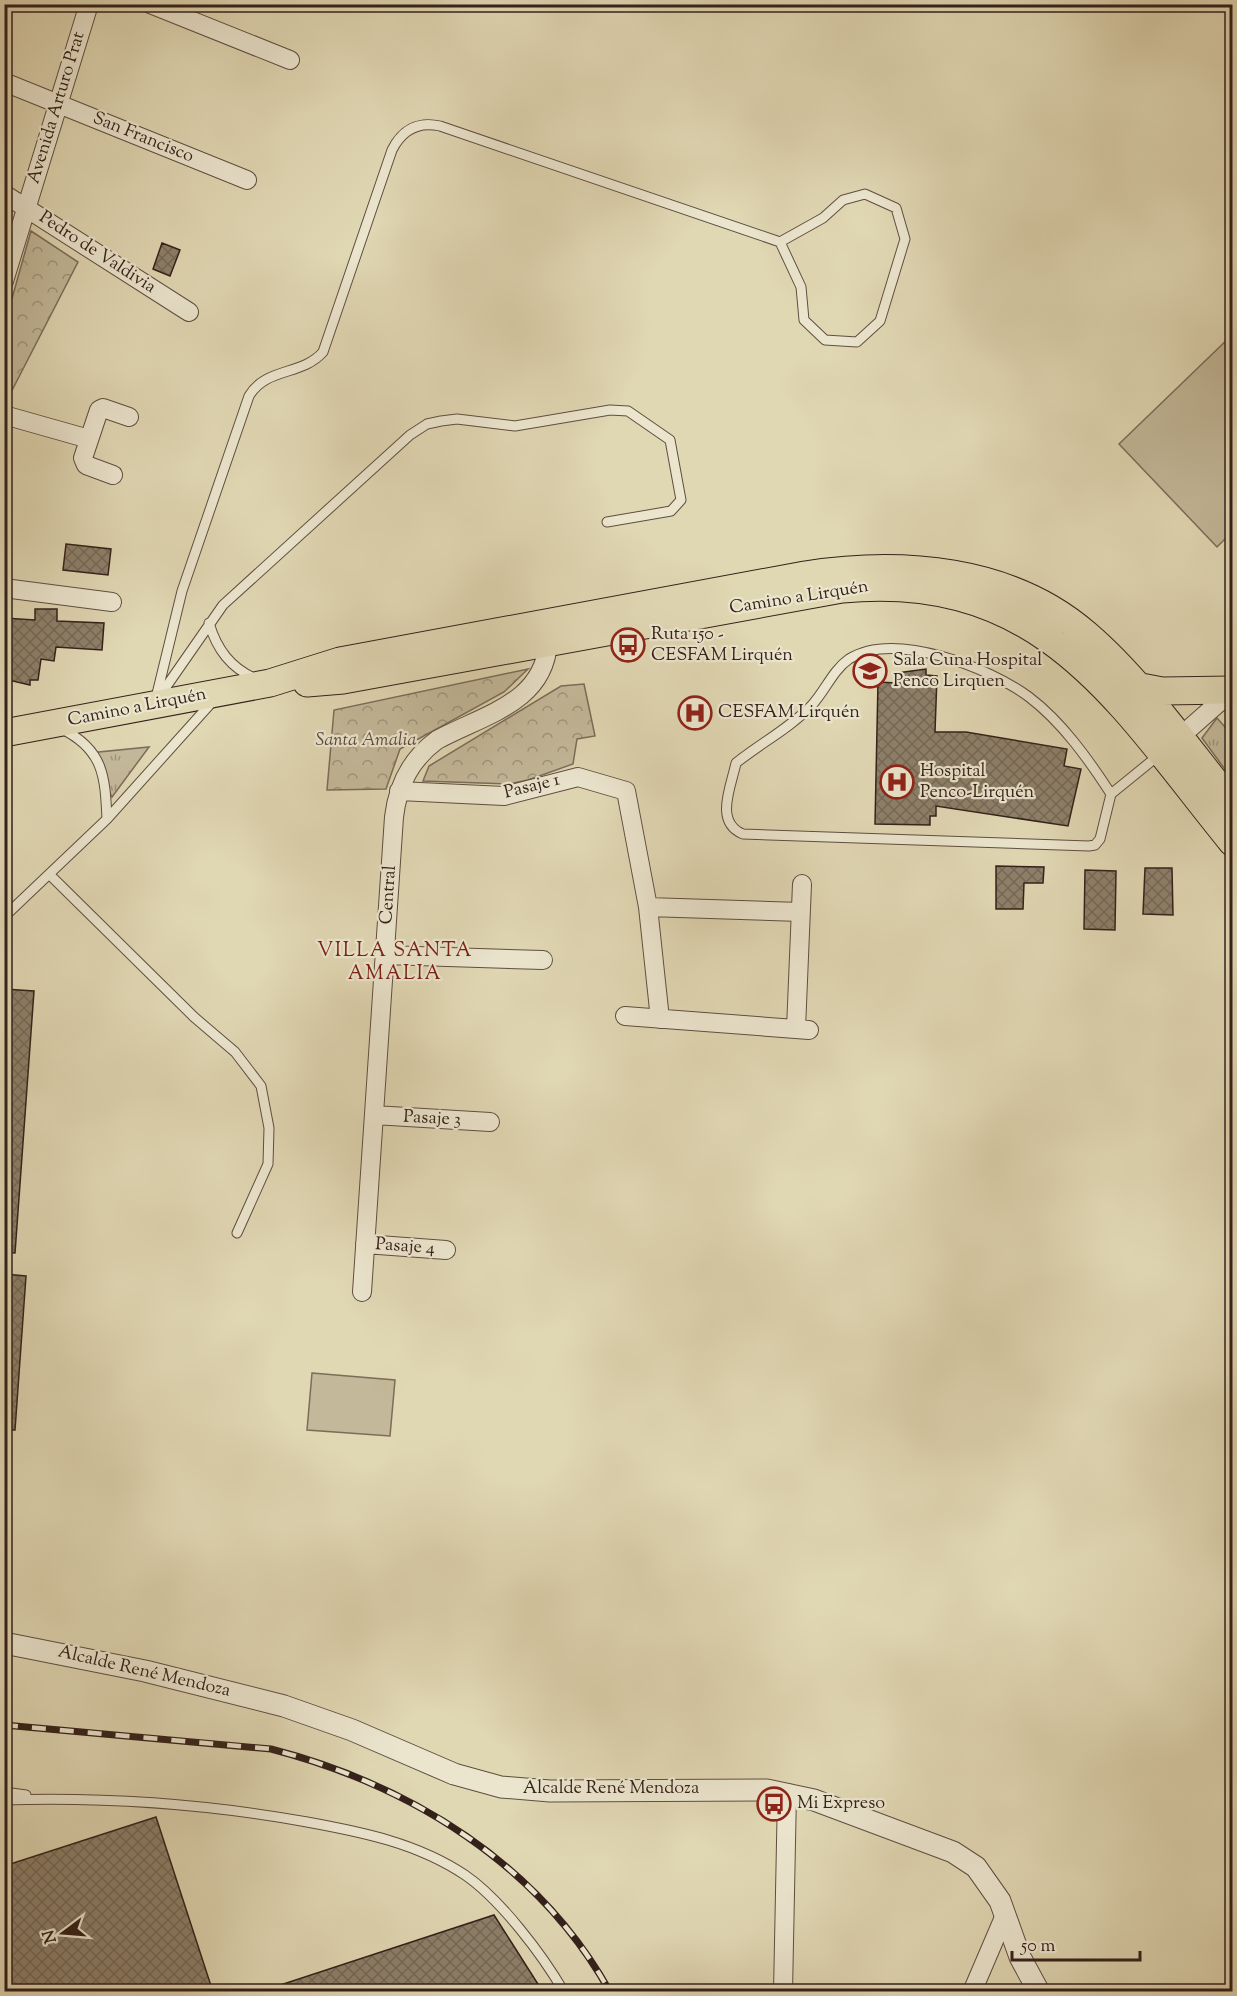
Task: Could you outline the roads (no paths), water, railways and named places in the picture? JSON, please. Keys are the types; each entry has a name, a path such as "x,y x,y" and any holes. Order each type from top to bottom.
{"main road":[{"name":"Camino a Lirquén","path":"4,733 270,683 340,661 806,575 888,567 965,577 1000,586 1041,604 1085,633 1136,686 1169,746 1233,842"},
{"name":"Camino a Lirquén","path":"270,683 343,680 842,589 891,586 943,592 998,608 1059,645 1233,803"},
{"path":"1136,686 1162,692 1233,691"}],"street":[{"name":"Avenida Arturo Prat","path":"4,281 89,4"},
{"path":"150,4 290,60"},
{"name":"San Francisco","path":"4,82 248,180"},
{"name":"Pedro de Valdivia","path":"4,194 189,312"},
{"path":"113,475 84,464 83,458 101,409 129,417"},
{"path":"4,415 89,439"},
{"path":"4,588 112,602"},
{"name":"Central","path":"362,1292 394,817 399,791 410,768 427,747 515,700 532,687 544,667 548,643"},
{"path":"1169,746 1233,691"},
{"name":"Pasaje 1","path":"399,791 504,796 573,777 626,791 648,907"},
{"path":"625,1016 802,1029 802,884"},
{"path":"660,1019 648,907 801,912"},
{"path":"385,955 543,960"},
{"name":"Pasaje 3","path":"374,1115 490,1122"},
{"name":"Pasaje 4","path":"365,1244 446,1250"},
{"name":"Alcalde René Mendoza","path":"4,1643 145,1671 284,1706 352,1730 454,1774 501,1787 533,1791 739,1790 787,1793 814,1800 959,1856 985,1877 994,1889 1020,1957 1039,1992"},
{"path":"783,1992 787,1793"},
{"path":"972,1992 1005,1915"}],"lane":[{"path":"154,705 182,591 249,396 253,388 267,377 311,363 323,352 392,150 402,134 417,126 440,126 780,242 801,287 804,320 825,340 857,342 880,321 905,239 896,208 865,194 843,200 823,218 780,242"},
{"path":"154,705 223,605 410,435 427,424 457,419 515,426 610,410 634,413 672,444 681,500 671,511 608,522"},
{"path":"209,623 219,648 227,659 246,675 270,683"},
{"path":"1111,794 1095,769 1068,737 1030,698 1012,686 951,658 912,651 876,650 850,658 840,667 812,705 736,763 726,816 730,826 743,834 1089,846 1095,845 1100,839 1111,794 1169,746"},
{"path":"4,917 107,819 222,692"},
{"path":"51,724 77,738 102,767 107,819"},
{"path":"50,875 194,1017 236,1052 261,1086 269,1128 268,1164 237,1233"},
{"path":"4,1792 56,1798 181,1804 343,1828 408,1844 467,1876 508,1916 553,1972 564,1992"},
{"path":"4,1800 56,1798"}],"railway":[{"path":"4,1725 271,1749 373,1784 421,1808 466,1836 508,1868 547,1905 581,1946 610,1992"}],"place":[{"name":"Ruta 150 - CESFAM Lirquén","path":"628,645"},
{"name":"Sala Cuna Hospital Penco Lirquen","path":"870,671"},
{"name":"CESFAM Lirquén","path":"695,713"},
{"name":"Hospital Penco-Lirquén","path":"897,782"},
{"name":"Mi Expreso","path":"774,1804"}],"district":[{"name":"VILLA SANTA AMALIA","path":"395,962"}],"park label":[{"name":"Santa Amalia","path":"366,741"}]}
